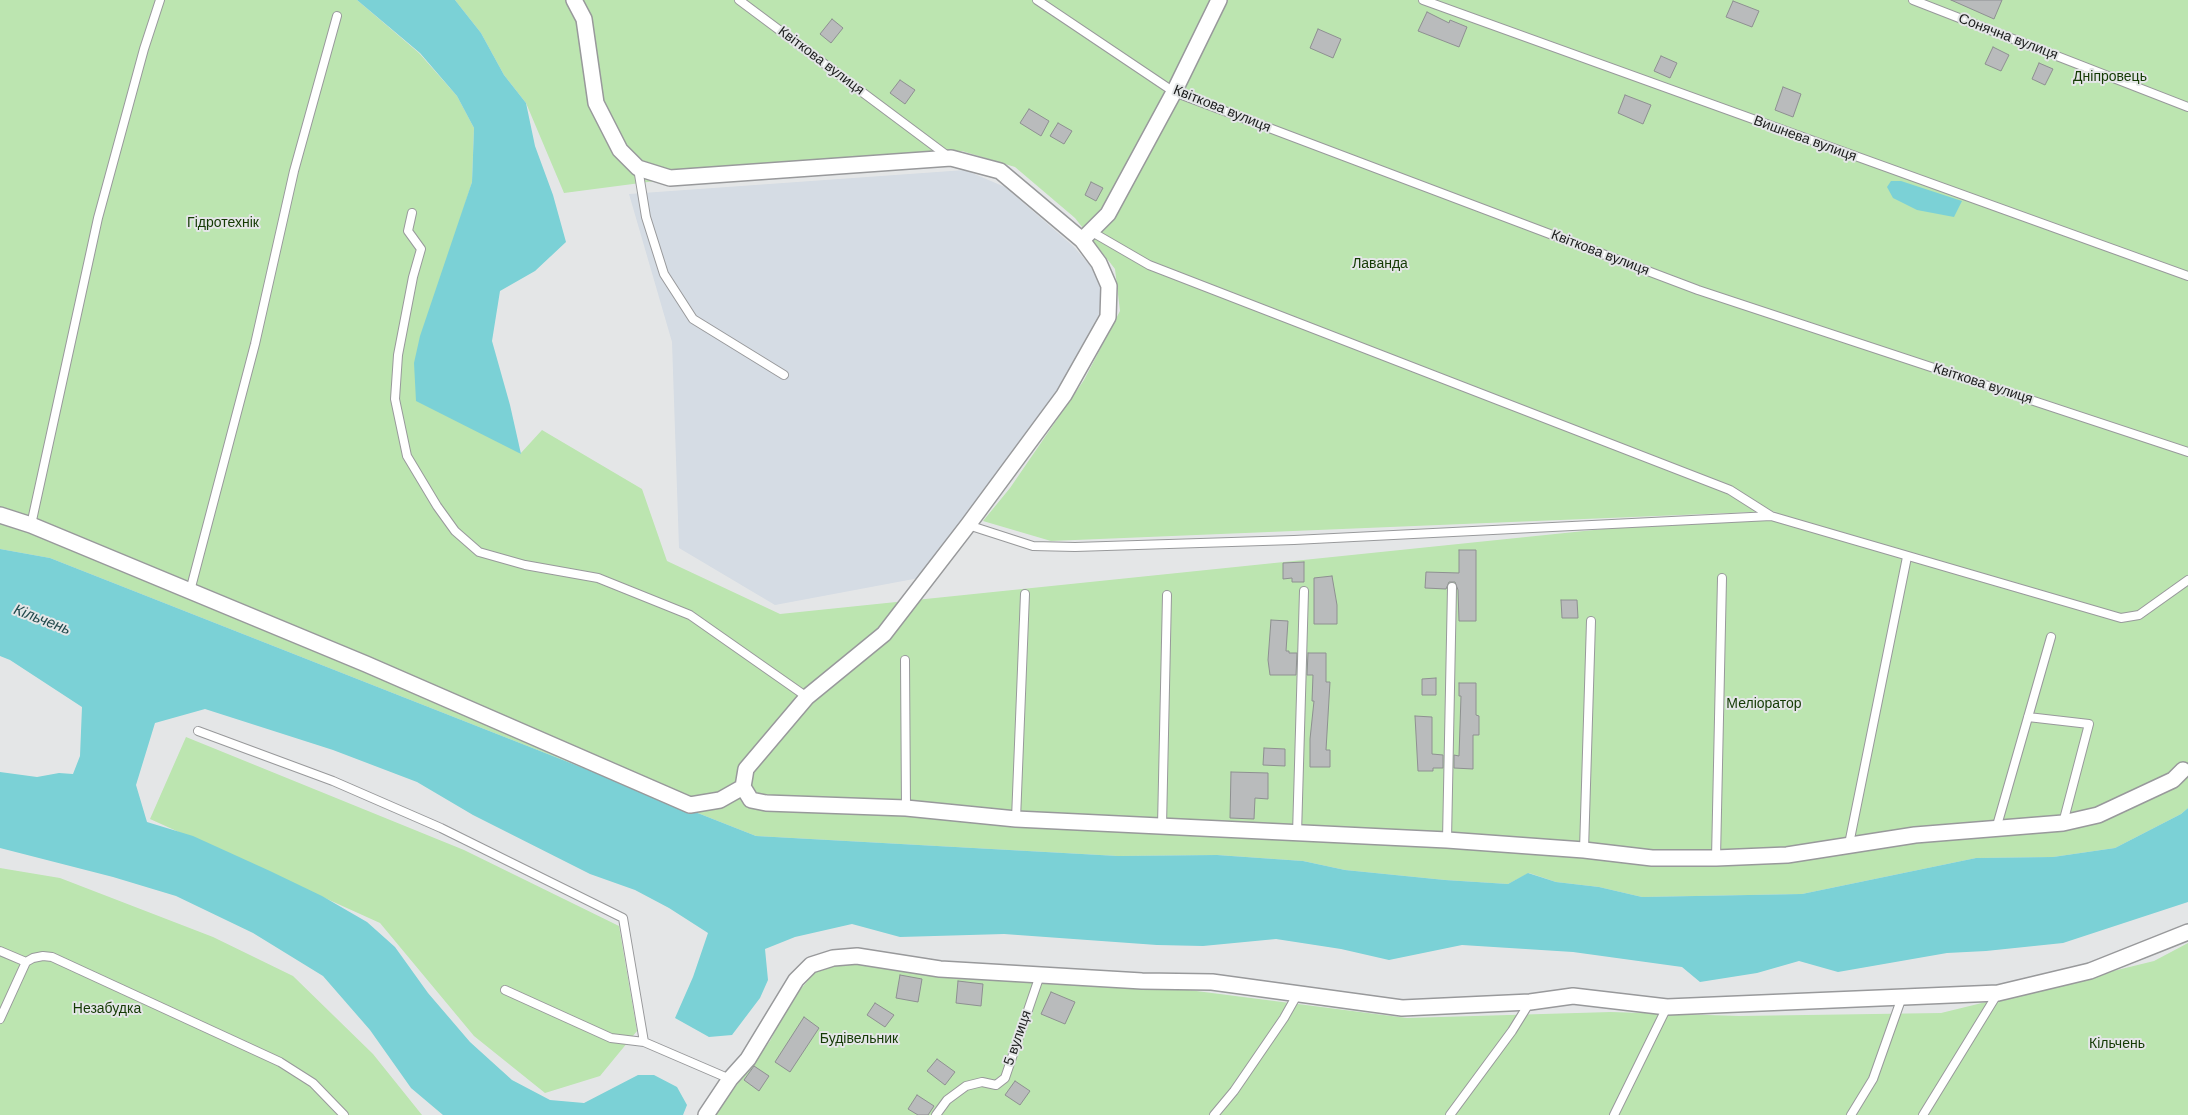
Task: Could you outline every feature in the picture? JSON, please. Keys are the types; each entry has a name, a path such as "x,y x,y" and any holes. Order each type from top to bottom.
{"street":[{"path":"574,0 584,19 596,103 620,150 638,168 670,178 951,158 1000,170 1087,236 1108,286 1108,317 1064,395 968,525 884,634 807,697 746,769 743,787 751,800 766,803 906,808 1016,819 1447,840 1584,850 1652,858 1716,858 1787,855 1916,835 2063,823 2098,815 2173,780 2183,770"},
{"path":"1087,236 1108,214 1174,92 1219,0"},
{"path":"0,515 31,525 358,661 690,805 720,800 743,787"},
{"path":"706,1115 730,1079 748,1059 796,980 811,965 832,958 857,956 940,969 1212,982 1402,1008 1530,1002 1573,996 1667,1007 1998,992 2090,971 2188,932"}],"lane":[{"path":"31,525 98,218 144,49 160,0"},
{"name":"Квіткова вулиця","path":"739,0 951,158"},
{"name":"Квіткова вулиця","path":"1037,0 1174,92 1698,290 2188,452"},
{"name":"Вишнева вулиця","path":"1423,0 2188,276"},
{"name":"Сонячна вулиця","path":"1913,0 2188,108"},
{"path":"190,591 256,344 294,171 336,16"},
{"path":"638,168 646,217 664,274 692,319 784,375"},
{"path":"412,213 408,231 421,249 412,277 398,355 396,398 407,456 437,506 455,531 479,552 526,566 598,578 690,615 807,697"},
{"path":"1087,236 1149,266 1730,490 1771,516 2120,618 2139,614 2188,580"},
{"path":"968,525 1033,546 1076,547 1304,540 1771,516"},
{"path":"1849,844 1907,557"},
{"path":"1716,858 1722,578"},
{"path":"1447,840 1452,587"},
{"path":"1297,834 1304,591"},
{"path":"1016,819 1025,594"},
{"path":"1162,826 1166,595"},
{"path":"1584,850 1591,621"},
{"path":"1996,829 2051,637"},
{"path":"905,660 906,808"},
{"path":"2028,717 2089,724 2063,823"},
{"path":"198,731 332,781 441,828 623,918 644,1042"},
{"path":"0,951 26,962 43,956 52,957 280,1062 312,1083 344,1115"},
{"path":"0,1019 26,962"},
{"name":"5 вулиця","path":"936,1115 947,1100 966,1086 982,1082 996,1085 1005,1078 1040,975"},
{"path":"505,990 611,1038 644,1042 730,1079"},
{"path":"1923,1115 1998,992"},
{"path":"1214,1115 1234,1091 1284,1018 1296,995"},
{"path":"1852,1115 1873,1079 1902,997"},
{"path":"1450,1115 1512,1031 1530,1002"},
{"path":"1614,1115 1667,1007"},
{"path":"331,1115 337,1107"}],"shaded area":[{"path":"965,170 1005,187 1073,246 1089,264 1102,287 1101,311 1055,394 919,578 775,605 679,548 672,342 629,194"}],"green space":[{"path":"0,0 357,0 419,53 457,96 474,128 472,182 460,220 520,454 542,430 642,489 667,561 780,614 1778,511 1051,541 983,521 1010,488 1084,380 1120,311 1115,269 1075,218 1015,167 962,151 778,165 564,193 526,103 504,75 481,33 455,0 2188,0 2188,808 2181,814 2115,848 2053,857 1976,858 1802,894 1642,897 1599,887 1556,882 1529,873 1508,884 1345,870 1303,861 1217,855 1118,856 756,836 50,558 0,549"},
{"path":"186,737 464,850 619,926 637,1031 600,1076 545,1093 474,1036 380,923 150,819"},
{"name":"Незабудка","path":"0,868 60,878 213,937 293,976 373,1054 422,1115 0,1115"},
{"name":"Будівельник","path":"2188,943 2188,1115 714,1115 770,1041 790,1002 820,966 859,962 1165,987 1407,1018 1611,1012 1739,1016 1941,1013 2154,961"}],"water":[{"path":"357,0 455,0 481,33 504,75 526,103 535,146 553,195 566,242 535,271 500,291 492,341 510,405 521,454 416,401 414,363 420,336 472,182 474,128 457,96 420,53"},
{"path":"1891,181 1901,181 1962,201 1954,217 1917,210 1893,198 1887,187"},
{"name":"Кільчень","path":"0,549 50,558 756,836 1118,856 1217,855 1303,861 1345,870 1508,884 1528,873 1556,882 1599,887 1642,897 1802,894 1976,858 2053,857 2115,848 2181,814 2188,808 2188,902 2063,943 1947,953 1838,972 1799,961 1757,973 1700,982 1682,967 1573,952 1462,945 1389,960 1341,949 1276,939 1203,946 1157,945 1004,934 900,937 852,924 795,937 765,949 768,980 760,998 732,1035 709,1037 675,1018 693,977 708,933 669,908 635,890 590,874 473,815 417,782 333,750 205,709 155,723 136,785 147,822 193,836 270,871 322,896 367,922 395,947 428,993 470,1042 512,1080 550,1100 584,1103 638,1075 654,1075 677,1087 687,1105 683,1115 443,1115 411,1088 370,1030 323,976 253,933 176,896 113,877 0,848 0,772 37,777 59,773 73,774 80,756 82,707 10,660 0,656"}],"building":[{"path":"1951,0 2002,0 1994,19"},
{"path":"1733,1 1759,11 1752,27 1726,17"},
{"path":"1427,12 1449,23 1450,20 1467,27 1459,47 1418,31"},
{"path":"832,19 843,28 831,43 820,34"},
{"path":"1318,29 1341,39 1333,58 1310,48"},
{"path":"1993,47 2009,55 2001,71 1985,64"},
{"path":"1661,56 1677,63 1670,78 1654,71"},
{"path":"2039,63 2053,69 2045,85 2032,79"},
{"path":"900,80 915,90 905,104 890,93"},
{"path":"1783,87 1801,94 1793,117 1775,110"},
{"path":"1625,95 1651,105 1643,124 1618,113"},
{"path":"1029,109 1049,121 1041,136 1020,123"},
{"path":"1058,123 1072,131 1064,144 1050,136"},
{"path":"1091,182 1103,188 1096,201 1085,195"},
{"path":"1459,550 1476,550 1476,621 1459,621 1458,590 1455,582 1449,582 1446,589 1425,588 1426,572 1459,573"},
{"path":"1304,562 1304,582 1292,582 1292,578 1283,579 1283,563"},
{"path":"1332,576 1337,605 1337,624 1314,624 1314,578"},
{"path":"1561,600 1577,600 1578,618 1562,618"},
{"path":"1271,620 1288,621 1286,651 1297,653 1296,675 1270,675 1268,660"},
{"path":"1308,653 1326,653 1326,682 1330,682 1326,750 1330,750 1330,767 1310,767 1310,739 1314,701 1312,701 1313,675 1307,675"},
{"path":"1436,678 1436,695 1422,695 1422,679"},
{"path":"1459,683 1476,683 1476,715 1479,716 1479,735 1473,735 1473,769 1454,768 1454,755 1459,756 1461,696 1459,696"},
{"path":"1415,716 1432,717 1432,754 1443,755 1443,768 1433,768 1433,771 1418,771"},
{"path":"1264,748 1285,749 1285,766 1263,765"},
{"path":"1231,772 1268,773 1268,799 1255,798 1254,819 1230,818"},
{"path":"900,975 922,979 918,1002 896,998"},
{"path":"958,981 983,984 981,1006 956,1003"},
{"path":"1051,992 1075,1002 1065,1024 1041,1014"},
{"path":"875,1003 894,1015 885,1027 867,1015"},
{"path":"804,1017 819,1028 790,1072 775,1062"},
{"path":"937,1059 955,1072 945,1085 927,1071"},
{"path":"754,1066 769,1076 759,1091 744,1080"},
{"path":"1015,1081 1030,1091 1020,1105 1005,1095"},
{"path":"917,1095 934,1106 928,1115 918,1115 908,1109"}],"park label":[{"name":"Дніпровець","path":"2110,77"},
{"name":"Гідротехнік","path":"223,223"},
{"name":"Лаванда","path":"1380,264"},
{"name":"Меліоратор","path":"1764,704"}]}
